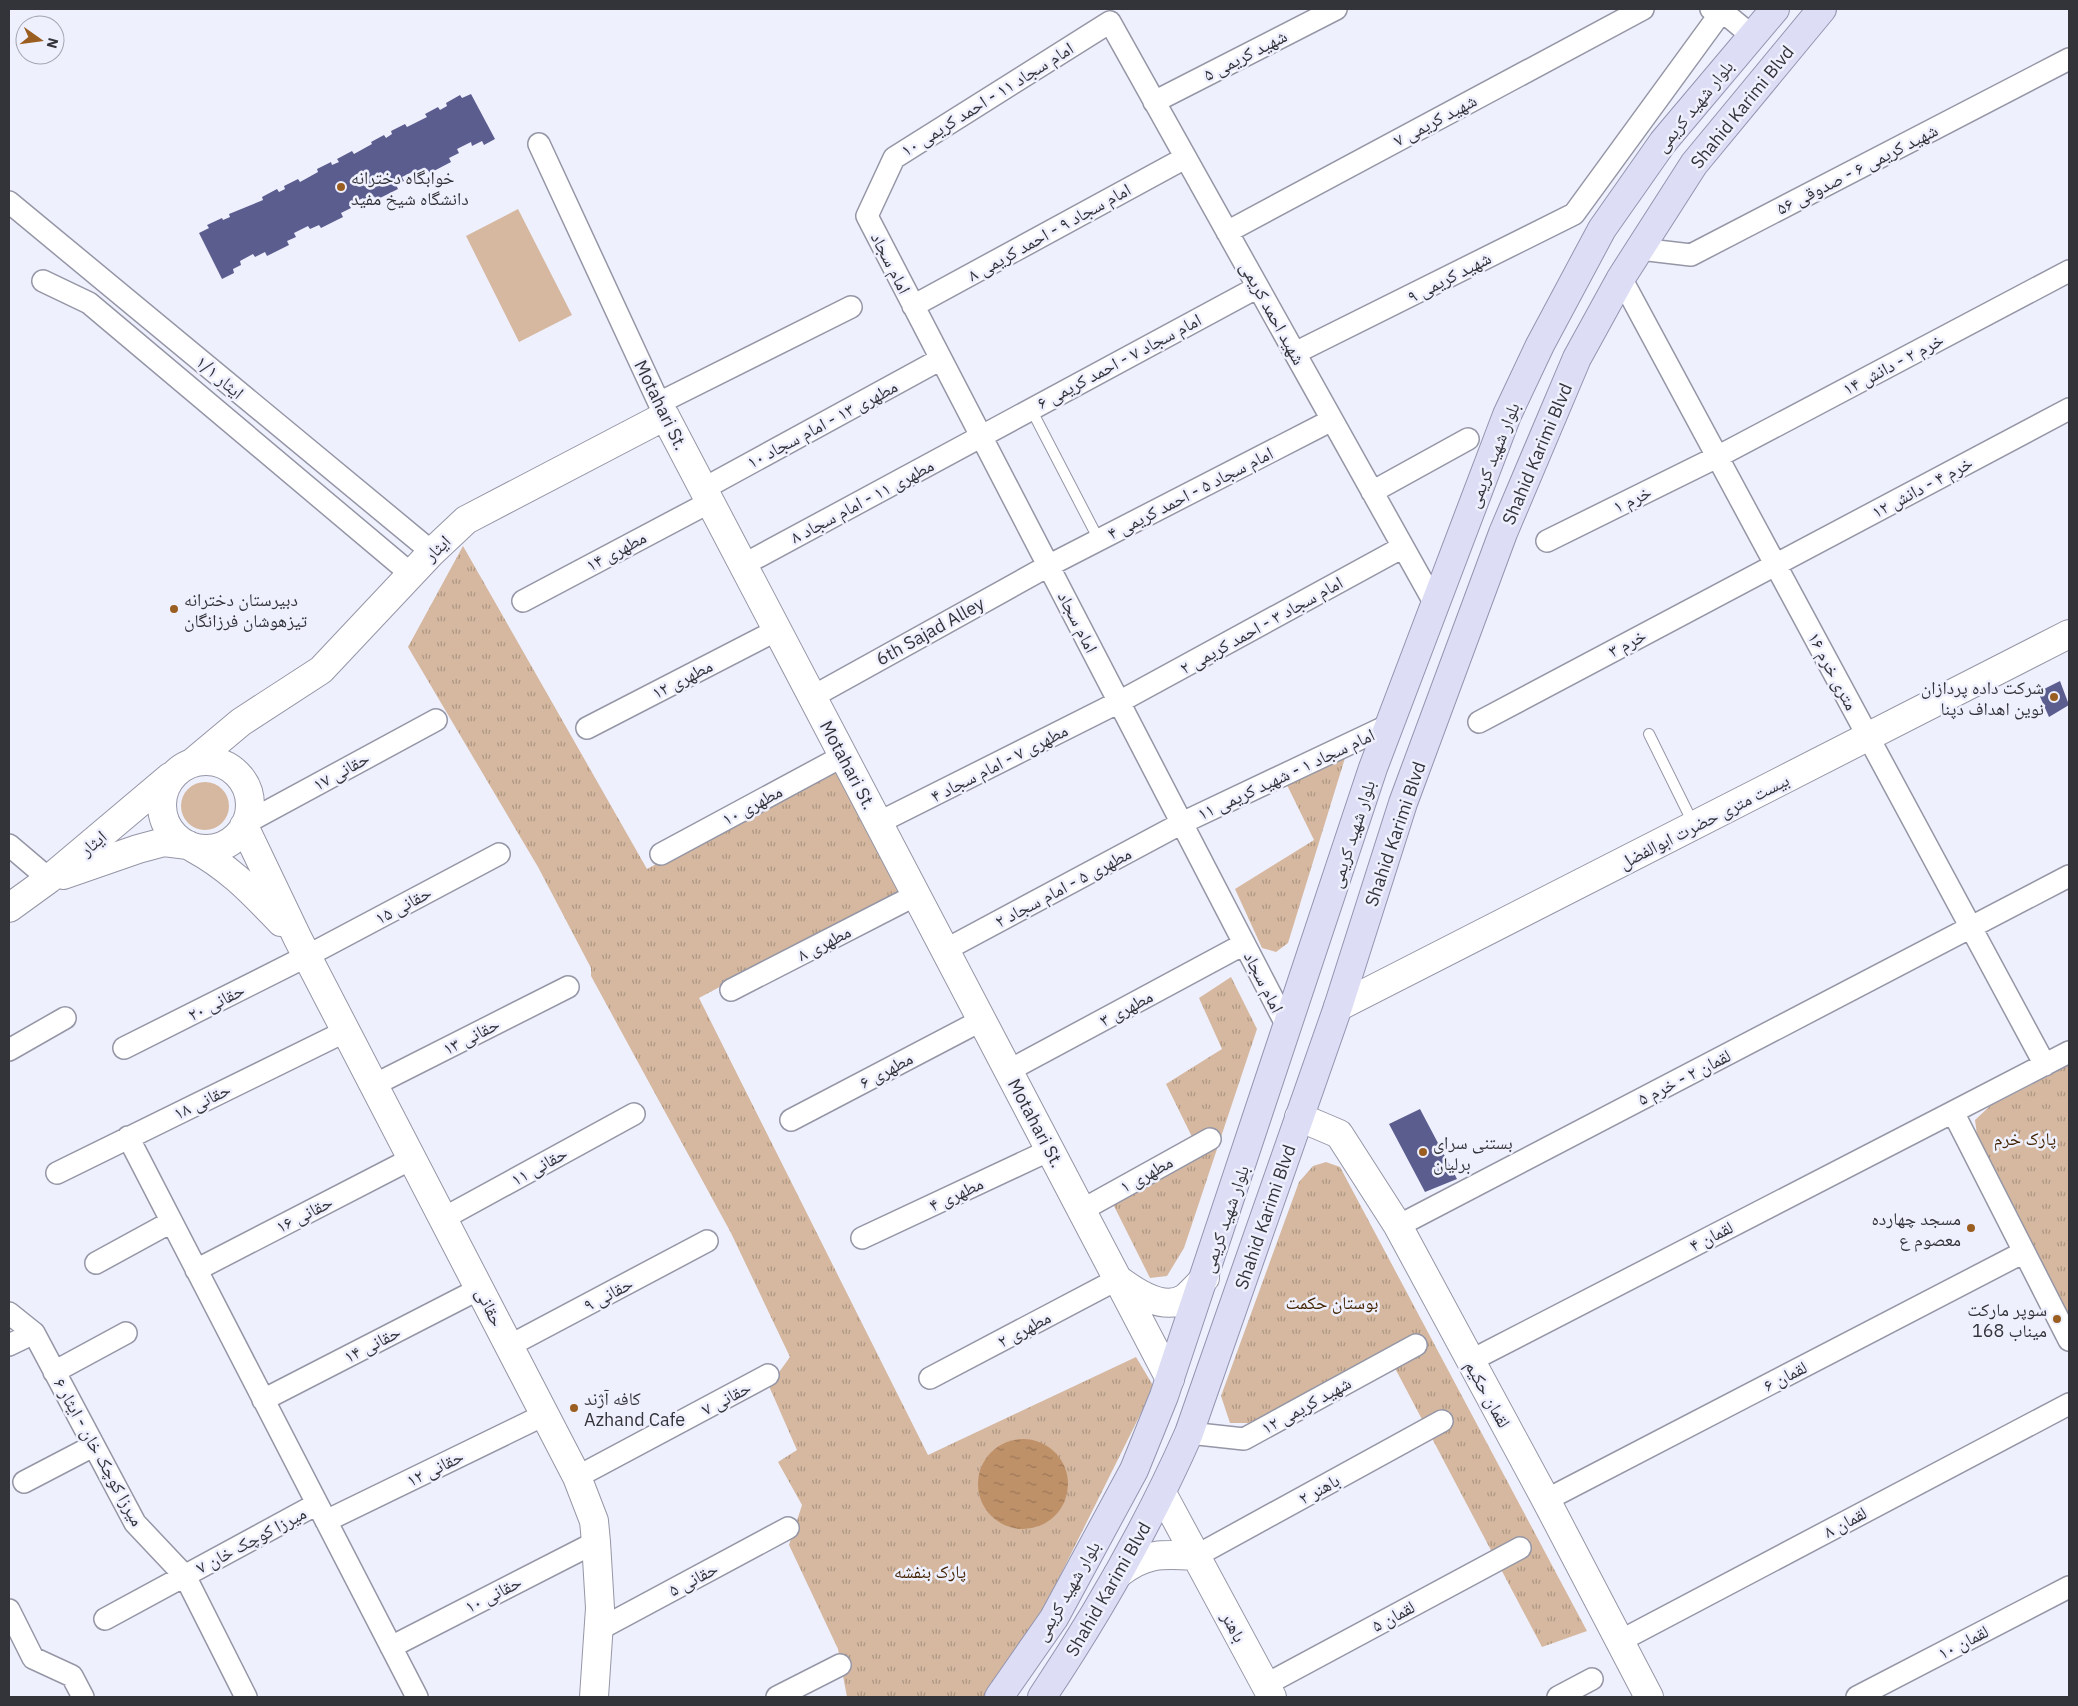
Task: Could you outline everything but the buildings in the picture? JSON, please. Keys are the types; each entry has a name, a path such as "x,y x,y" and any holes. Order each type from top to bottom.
{"main road":[{"name":"بلوار شهید کریمی","path":"998,1697 1054,1618 1134,1470 1170,1379 1205,1278 1373,768 1507,415 1544,336 1602,229 1663,142 1751,35 1775,9"},
{"name":"Shahid Karimi Blvd","path":"1042,1697 1086,1631 1162,1493 1190,1434 1338,1007 1402,803 1503,533 1577,358 1621,278 1694,164 1822,9"},
{"name":"Motahari St.","path":"662,410 1170,1379"},
{"name":"ایثار","path":"9,908 50,880 183,768 241,722 321,670 432,552 466,520 662,410"},
{"name":"بیست متری حضرت ابوالفضل","path":"1338,1007 2069,634"},
{"path":"50,880 138,849 164,842 203,849 221,847 236,837 245,825 250,811 246,787 226,759 227,748 233,731 241,722"},
{"path":"231,768 220,762 208,760 183,768 163,793 162,816 174,836 217,861 238,877 303,948"},
{"path":"245,825 303,948"},
{"name":"حقانی","path":"303,948 481,1288 577,1477 594,1521 596,1542 600,1608 594,1697"},
{"name":"لقمان حکیم","path":"1299,1117 1339,1134 1398,1226 1546,1500 1649,1697"},
{"path":"1118,1280 1137,1293 1168,1302 1184,1299 1205,1278"},
{"name":"باهنر","path":"1162,1493 1268,1691"},
{"path":"1118,1574 1142,1559 1155,1554 1196,1556"}],"street":[{"name":"شهید کریمی ۵","path":"1154,102 1336,9"},
{"name":"شهید کریمی ۷","path":"1227,232 1643,9"},
{"path":"1602,229 1574,214 1716,10 1751,35"},
{"name":"شهید احمد کریمی","path":"1112,16 1154,102 1435,604"},
{"name":"امام سجاد ۱۱ - احمد کریمی ۱۰","path":"867,216 894,158 1112,16"},
{"name":"شهید کریمی ۶ - صدوقی ۵۶","path":"1640,249 1691,255 2069,59"},
{"name":"Motahari St.","path":"539,144 662,410"},
{"name":"امام سجاد ۹ - احمد کریمی ۸","path":"913,306 1186,158"},
{"name":"ایثار ۱/۱","path":"9,202 432,552"},
{"name":"شهید کریمی ۹","path":"1295,354 1574,214"},
{"name":"امام سجاد","path":"867,216 1288,1028"},
{"name":"خرم ۲ - دانش ۱۴","path":"1718,457 2069,271"},
{"name":"۱۶ متری خرم","path":"1621,278 2045,1065"},
{"path":"43,281 89,303 411,574"},
{"name":"امام سجاد ۷ - احمد کریمی ۶","path":"981,436 1258,287"},
{"path":"662,410 851,307"},
{"name":"مطهری ۱۳ - امام سجاد ۱۰","path":"706,495 941,360"},
{"name":"خرم ۴ - دانش ۱۲","path":"1775,564 2069,409"},
{"name":"امام سجاد ۵ - احمد کریمی ۴","path":"1048,566 1332,420"},
{"name":"مطهری ۱۱ - امام سجاد ۸","path":"743,565 981,436"},
{"path":"1372,492 1468,439"},
{"name":"خرم ۱","path":"1547,540 1718,457"},
{"name":"مطهری ۱۴","path":"523,601 706,495"},
{"name":"امام سجاد ۳ - احمد کریمی ۲","path":"1119,702 1403,547"},
{"name":"خرم ۳","path":"1479,722 1775,564"},
{"name":"6th Sajad Alley","path":"812,697 1048,566"},
{"name":"مطهری ۱۲","path":"587,728 777,630"},
{"name":"مطهری ۷ - امام سجاد ۴","path":"878,823 1119,702"},
{"name":"حقانی ۱۷","path":"245,825 436,720"},
{"name":"امام سجاد ۱ - شهید کریمی ۱۱","path":"1182,823 1389,725"},
{"name":"مطهری ۱۰","path":"661,854 843,756"},
{"name":"مطهری ۵ - امام سجاد ۲","path":"945,950 1182,823"},
{"path":"9,845 50,880"},
{"name":"حقانی ۱۵","path":"303,948 499,854"},
{"name":"لقمان ۲ - خرم ۵","path":"1398,1226 2069,876"},
{"name":"مطهری ۸","path":"731,990 916,895"},
{"name":"مطهری ۳","path":"1008,1071 1244,944"},
{"name":"حقانی ۲۰","path":"124,1048 303,948"},
{"name":"حقانی ۱۳","path":"374,1085 568,987"},
{"path":"9,1050 65,1018"},
{"name":"مطهری ۶","path":"791,1120 982,1020"},
{"name":"حقانی ۱۸","path":"57,1173 346,1031"},
{"name":"لقمان ۴","path":"1470,1360 2069,1052"},
{"path":"1953,1112 2069,1340"},
{"name":"حقانی ۱۱","path":"444,1218 634,1114"},
{"path":"128,1137 417,1697"},
{"name":"مطهری ۱","path":"1082,1210 1210,1139"},
{"name":"مطهری ۴","path":"862,1238 1050,1150"},
{"name":"حقانی ۱۶","path":"196,1270 413,1158"},
{"path":"96,1263 172,1222"},
{"name":"حقانی ۹","path":"509,1346 707,1241"},
{"name":"لقمان ۶","path":"1546,1500 2024,1252"},
{"name":"مطهری ۲","path":"930,1378 1118,1280"},
{"name":"حقانی ۱۴","path":"263,1400 481,1288"},
{"name":"میرزا کوچک خان - ایثار ۶","path":"9,1313 34,1333 135,1523 185,1576 246,1697"},
{"path":"9,1345 34,1333"},
{"path":"54,1372 126,1333"},
{"name":"شهید کریمی ۱۲","path":"1190,1434 1244,1439 1416,1345"},
{"name":"حقانی ۷","path":"577,1477 768,1375"},
{"name":"لقمان ۸","path":"1620,1641 2069,1404"},
{"name":"حقانی ۱۲","path":"322,1513 544,1415"},
{"name":"باهنر ۲","path":"1196,1556 1442,1421"},
{"path":"24,1482 93,1446"},
{"name":"میرزا کوچک خان ۷","path":"105,1619 185,1576 322,1513"},
{"name":"حقانی ۵","path":"598,1630 788,1528"},
{"name":"حقانی ۱۰","path":"391,1647 596,1542"},
{"name":"لقمان ۵","path":"1268,1691 1520,1548"},
{"name":"لقمان ۱۰","path":"1857,1697 2069,1587"},
{"path":"9,1610 16,1643 33,1658 72,1676 83,1697"},
{"path":"777,1697 840,1666"},
{"path":"1558,1697 1592,1679"}],"lane":[{"path":"1031,409 1099,540"},
{"path":"1649,734 1694,826"}],"green space":[{"path":"518,209 572,315 519,342 466,236"},
{"name":"پارک بنفشه","path":"463,546 647,869 835,768 901,890 699,998 928,1455 1136,1357 1154,1387 1041,1614 983,1697 847,1697 838,1649 789,1545 802,1505 778,1462 797,1450 769,1386 790,1357 731,1233 591,976 591,968 538,867 408,647"},
{"path":"1345,758 1288,943 1276,952 1262,948 1235,889 1314,840 1286,783"},
{"path":"200,782 210,782 222,789 229,801 229,811 222,823 210,830 200,830 192,826 185,819 181,811 181,801 185,793 192,786"},
{"path":"1231,977 1257,1029 1184,1248 1167,1276 1150,1278 1107,1192 1194,1141 1166,1084 1222,1049 1199,998"},
{"name":"پارک خرم","path":"2069,1065 2069,1319 1978,1142 1975,1120 1990,1106"},
{"name":"بوستان حکمت","path":"1326,1162 1340,1167 1587,1631 1542,1647 1387,1353 1253,1423 1230,1423 1221,1396 1299,1182 1313,1166"}],"water":[{"path":"1023,1439 1040,1442 1055,1452 1065,1467 1068,1484 1065,1501 1055,1516 1040,1526 1023,1529 1006,1526 991,1516 981,1501 978,1484 981,1467 991,1452 1006,1442"}],"place":[{"name":"خوابگاه دخترانه دانشگاه شیخ مفید","path":"341,187"},
{"name":"دبیرستان دخترانه تیزهوشان فرزانگان","path":"174,609"},
{"name":"شرکت داده پردازان نوین اهداف دپنا","path":"2054,697"},
{"name":"بستنی سرای برلیان","path":"1423,1152"},
{"name":"مسجد چهارده معصوم ع","path":"1971,1228"},
{"name":"سوپر مارکت میناب 168","path":"2057,1319"},
{"name":"کافه آژند Azhand Cafe","path":"574,1408"}]}
